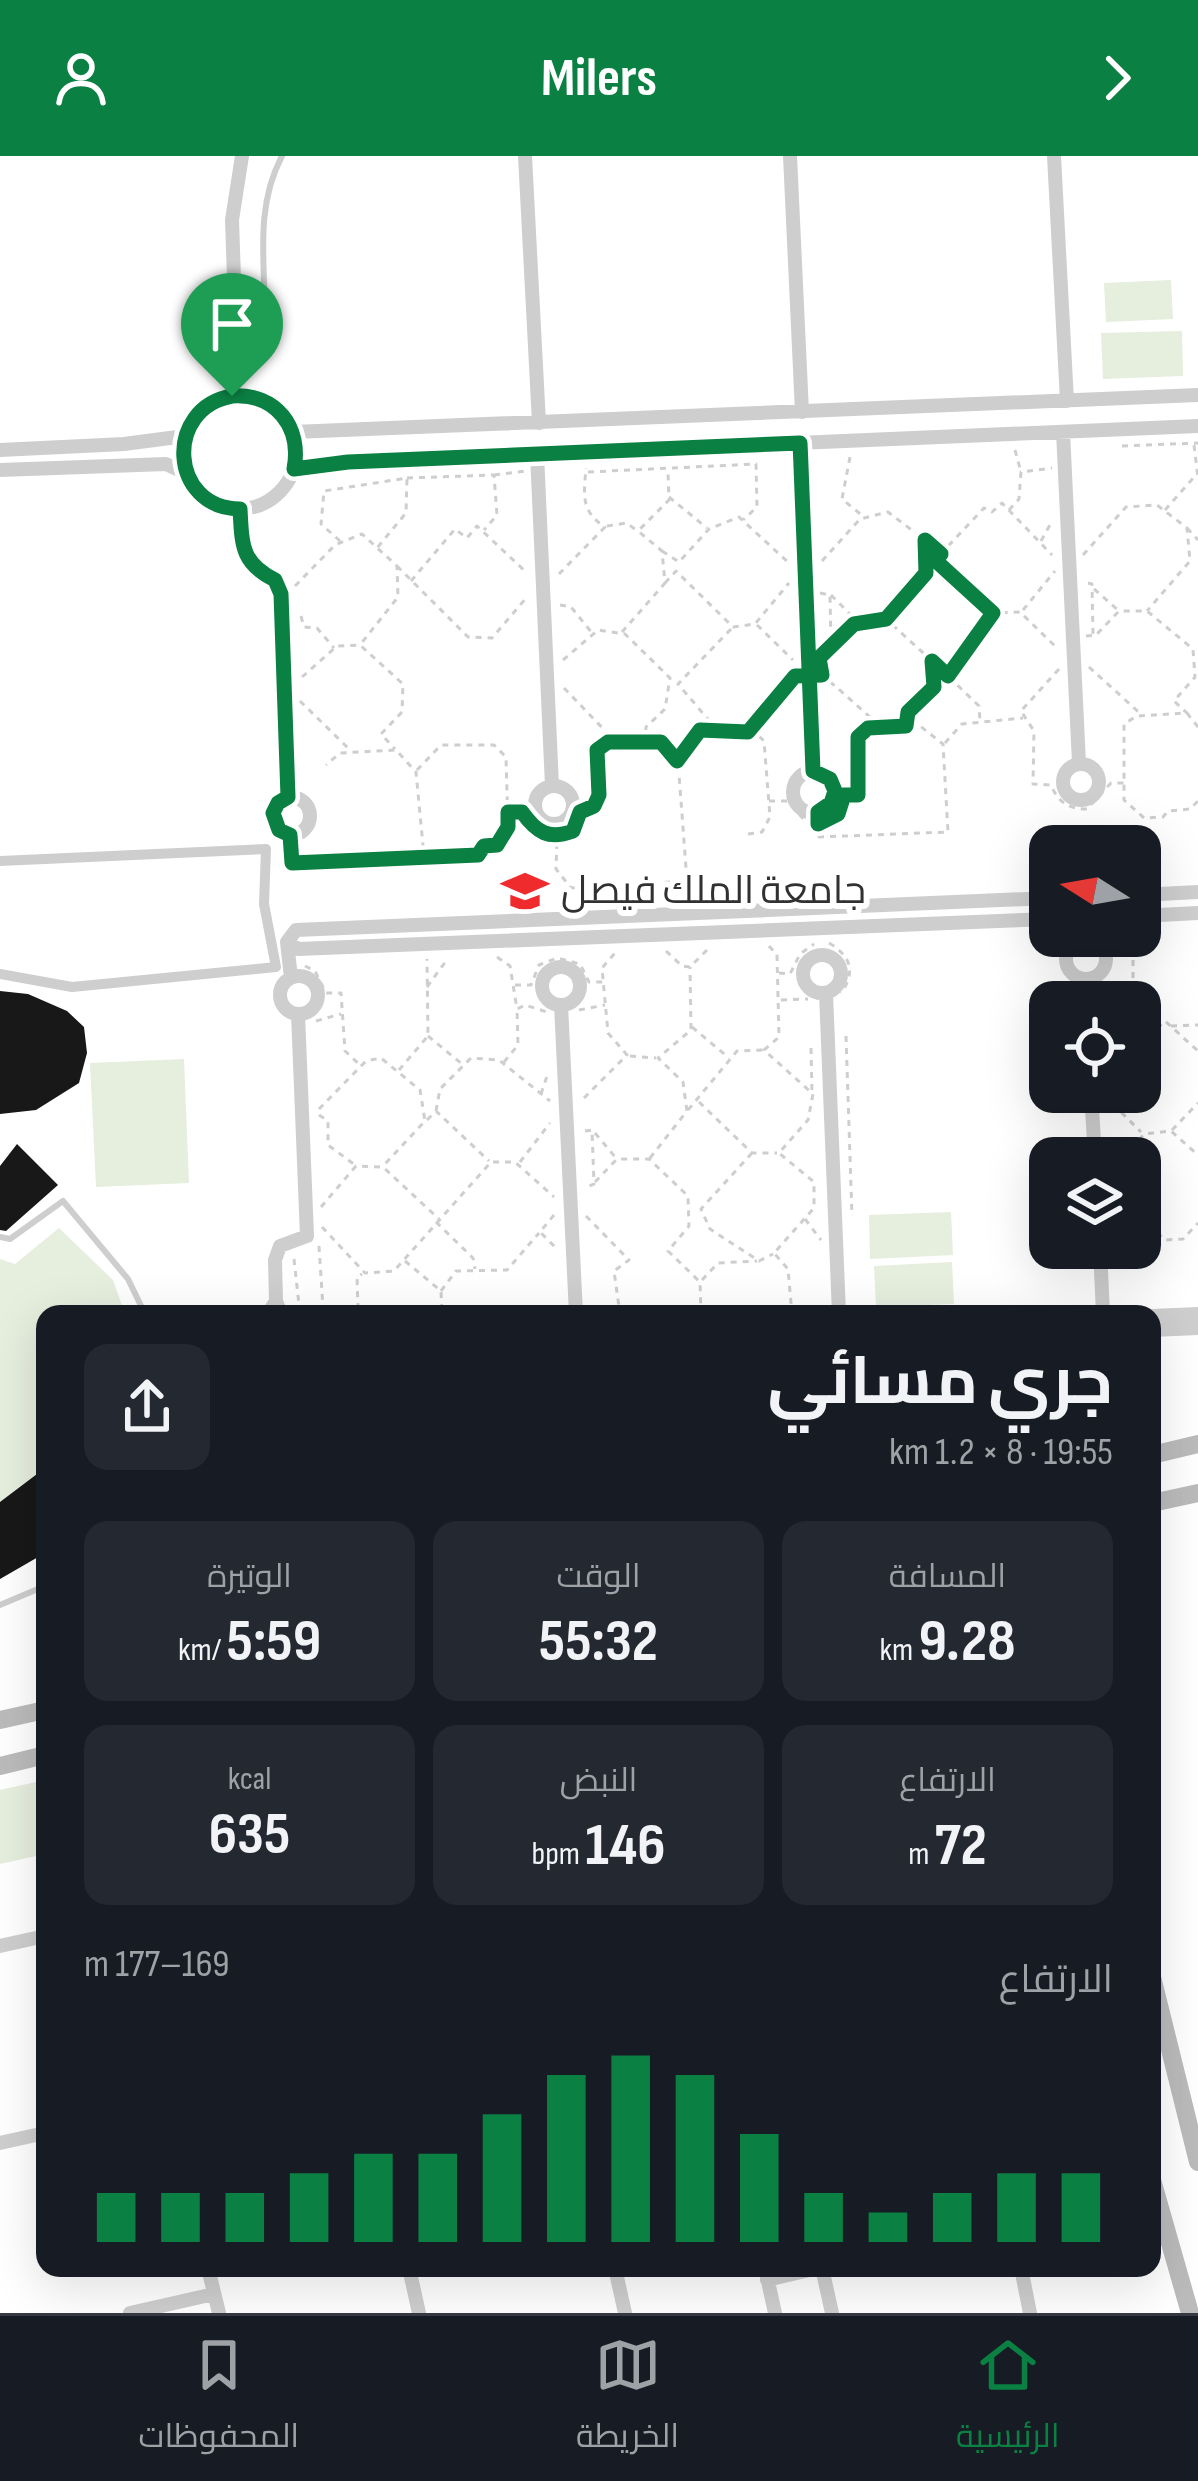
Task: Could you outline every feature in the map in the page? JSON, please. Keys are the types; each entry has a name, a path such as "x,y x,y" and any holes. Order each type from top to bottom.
{"main road":[{"path":"1161,1453 1198,1444"},
{"path":"1161,1501 1198,1493"},
{"path":"0,1720 36,1712"},
{"path":"0,1766 36,1757"},
{"path":"1161,2012 1198,2162"},
{"path":"1161,2212 1190,2313"}],"street":[{"path":"238,395 232,220 242,156"},
{"path":"525,156 538,423"},
{"path":"790,156 802,412"},
{"path":"1054,156 1067,401"},
{"path":"0,470 166,464 185,473 200,495 223,508 240,509 272,501 294,469 293,432 267,403 238,395 207,404 185,436 185,473"},
{"path":"293,432 1198,395"},
{"path":"294,469 348,462 537,462 800,443 1198,426"},
{"path":"1063,432 1079,764"},
{"path":"0,450 124,445 185,436"},
{"path":"800,443 813,771"},
{"path":"537,462 552,786"},
{"path":"240,509 242,553 255,570 275,580 281,594 288,797"},
{"path":"813,771 830,779 835,791 818,818 800,808 793,796 800,776 813,771"},
{"path":"288,797 301,800 310,816 306,828 290,835 279,830 273,813 288,797"},
{"path":"0,861 266,849 264,904 276,968 72,986 0,974"},
{"path":"1161,894 1198,892"},
{"path":"294,940 1029,899"},
{"path":"1161,919 1198,913"},
{"path":"294,940 426,943 1029,920"},
{"path":"291,978 308,978 317,988 315,1006 298,1014 281,999 282,987 291,978 294,940"},
{"path":"826,993 839,1305"},
{"path":"556,1009 575,1305"},
{"path":"275,1305 275,1260 280,1246 307,1236 298,1014"},
{"path":"1101,1269 1103,1305"},
{"path":"1161,1316 1198,1314"},
{"path":"1161,1330 1198,1328"},
{"path":"0,1946 36,1938"},
{"path":"0,2143 36,2135"},
{"path":"210,2277 219,2313"},
{"path":"411,2277 419,2313"},
{"path":"617,2277 625,2313"},
{"path":"767,2277 775,2313"},
{"path":"813,2313 831,2311 822,2277"},
{"path":"1023,2277 1030,2313"},
{"path":"130,2313 214,2294"}],"lane":[{"path":"235,316 265,311 263,209 268,182 282,156"},
{"path":"0,1237 10,1239 63,1201 128,1279 141,1305"},
{"path":"0,1605 36,1590"}],"path":[{"path":"1164,511 1197,477 1194,443"},
{"path":"997,451 1019,450 1018,499 1009,511"},
{"path":"865,518 842,499 847,457 869,456"},
{"path":"341,542 321,524 324,490 407,478 494,475 537,462"},
{"path":"586,472 756,464 757,506 743,520"},
{"path":"573,466 586,466 584,504 591,518 604,526"},
{"path":"1021,472 1053,467 1053,484"},
{"path":"638,531 669,497 668,468"},
{"path":"483,531 497,514 494,475"},
{"path":"377,548 406,513 407,478"},
{"path":"669,497 709,529"},
{"path":"1021,612 1061,563 1002,503 992,512 984,508 935,560 993,613 1021,612 1055,644 1061,666 1022,711 1034,731 1033,784 1051,785 1056,798 1074,809 1087,809 1111,783 1124,783"},
{"path":"1081,569 1081,557 1126,507 1157,505 1198,540"},
{"path":"819,564 865,518 888,512 941,554"},
{"path":"621,633 709,529 739,517 743,520 794,568 787,590 755,624 734,627 678,684"},
{"path":"1040,542 1054,517"},
{"path":"556,576 604,526 627,523 679,562"},
{"path":"411,581 455,529 466,538 477,526 529,575"},
{"path":"1147,611 1190,560 1187,528"},
{"path":"293,589 341,542 362,534 468,637 492,638 530,593"},
{"path":"819,658 860,623 886,619 926,573 925,540"},
{"path":"662,551 665,583"},
{"path":"296,683 334,648 360,645 398,597 397,566"},
{"path":"676,572 734,627"},
{"path":"819,578 818,592 830,595 860,623"},
{"path":"1082,582 1092,584 1093,635"},
{"path":"1092,589 1120,611 1147,611 1193,649 1196,675 1174,701 1198,727"},
{"path":"557,590 559,605 571,607 593,634"},
{"path":"830,595 831,647"},
{"path":"1085,650 1084,636 1093,635 1120,611"},
{"path":"948,676 993,613"},
{"path":"292,617 303,616 304,627 317,628 334,648"},
{"path":"886,619 979,706 980,722"},
{"path":"677,761 700,730 752,728 795,676 793,658 755,624"},
{"path":"617,742 564,689 563,660 598,630 621,633 678,684 718,731"},
{"path":"360,645 403,684 402,712 381,734 416,772 424,856"},
{"path":"906,726 908,712 934,687 932,661"},
{"path":"1086,664 1143,716"},
{"path":"809,676 822,675 879,725"},
{"path":"645,742 646,727 665,709 670,678"},
{"path":"297,698 352,752"},
{"path":"1114,725 1143,716 1187,713"},
{"path":"818,818 819,837 948,832 944,744 962,724 1026,718"},
{"path":"1124,724 1124,800 1144,818 1190,809 1198,801"},
{"path":"769,801 787,801 799,819 838,814 844,795 858,795 858,737 868,728 920,726 944,744"},
{"path":"748,834 761,832 770,817 764,741 752,728"},
{"path":"508,812 522,812 542,834 557,837 573,831 580,812 594,806 599,795 597,750 617,742 661,742 677,761 687,880 571,888 556,869 557,837"},
{"path":"290,835 292,863 478,855 484,846 497,845 508,827 508,812 506,757 494,745 442,745 416,772"},
{"path":"326,765 340,753 396,750"},
{"path":"294,940 300,964 315,971 326,993 341,993 345,1051 361,1066"},
{"path":"649,1159 737,1052 764,1050 779,1037 777,956 765,942"},
{"path":"398,1072 428,1036 426,943"},
{"path":"658,1058 691,1027 690,968 710,947"},
{"path":"650,951 668,950 690,968"},
{"path":"632,952 614,953 602,968 608,1034 627,1055 658,1058 683,1082 687,1111"},
{"path":"481,958 498,957 510,966 518,1045 502,1063"},
{"path":"513,985 531,985 539,965 557,958 580,964 589,982 603,982"},
{"path":"427,987 448,959"},
{"path":"778,1000 811,999"},
{"path":"517,1009 556,1009"},
{"path":"335,1013 343,1014"},
{"path":"1161,1025 1165,1021 1198,1052"},
{"path":"1170,1026 1198,1025"},
{"path":"691,1027 731,1059"},
{"path":"779,1153 808,1120 811,1035"},
{"path":"428,1036 464,1065"},
{"path":"764,1050 812,1094"},
{"path":"578,1104 627,1055"},
{"path":"425,1121 420,1090 381,1058 361,1066 315,1112 328,1121 328,1145 356,1166 383,1167 473,1258 475,1271"},
{"path":"383,1167 436,1111 440,1088 471,1058 502,1063 551,1102 549,1129 518,1165"},
{"path":"542,1094 551,1065"},
{"path":"697,1100 752,1153 779,1153 814,1182 814,1208 774,1253 759,1261 718,1263 700,1282"},
{"path":"1141,1137 1171,1131 1198,1102"},
{"path":"436,1111 491,1162 518,1165 557,1200 559,1210 507,1270 456,1271 441,1291 442,1305"},
{"path":"1122,1113 1144,1134"},
{"path":"592,1130 617,1159"},
{"path":"581,1132 592,1130"},
{"path":"592,1130 594,1184"},
{"path":"1171,1131 1198,1155"},
{"path":"701,1209 752,1153"},
{"path":"582,1190 617,1159 649,1159 701,1209 710,1229 759,1261"},
{"path":"358,1305 357,1276 394,1271 491,1162"},
{"path":"356,1166 321,1205 318,1222 365,1273"},
{"path":"688,1196 689,1226 668,1251 700,1282 701,1305"},
{"path":"583,1206 583,1214 628,1260 614,1271 619,1305"},
{"path":"805,1219 821,1241"},
{"path":"1161,1236 1183,1239 1197,1226"},
{"path":"540,1232 560,1252"},
{"path":"319,1235 323,1305"},
{"path":"294,1240 299,1305"},
{"path":"774,1253 788,1269 790,1305"},
{"path":"404,1260 441,1291"}],"green space":[{"path":"1171,280 1173,319 1106,322 1104,283"},
{"path":"1182,331 1183,376 1103,379 1101,333"},
{"path":"184,1059 189,1183 96,1187 90,1063"},
{"path":"951,1212 953,1255 870,1259 869,1215"},
{"path":"59,1228 113,1280 122,1305 36,1305 36,1558 0,1579 0,1259 15,1264"},
{"path":"952,1262 954,1304 876,1305 874,1266"},
{"path":"36,1782 36,1856 0,1864 0,1790"}],"building":[{"path":"0,991 28,994 67,1011 84,1027 87,1053 79,1083 36,1110 0,1114"},
{"path":"17,1144 58,1185 6,1231 0,1230 0,1166"},
{"path":"36,1475 36,1558 0,1579 0,1502"}],"place":[{"name":"جامعة الملك فيصل","path":"525,891"}],"route":[{"path":"232,396 219,398 197,413 185,436 183,460 185,473 200,495 223,508 240,509 242,553 255,570 275,580 281,594 288,797 278,803 273,819 279,830 290,835 292,863 478,855 484,846 497,845 508,827 508,812 522,812 542,834 557,837 573,831 580,812 594,806 599,795 597,750 608,742 661,742 677,761 700,730 748,732 795,676 809,676 822,675 819,658 854,624 886,619 926,573 925,540 941,554 935,560 993,613 948,676 932,661 934,687 908,712 906,726 879,725 858,737 858,795 844,795 838,814 818,824 818,812 827,808 835,791 826,775 813,771 809,676 805,558 800,443 348,462 294,469 296,445 287,420 256,398 232,396"}]}
